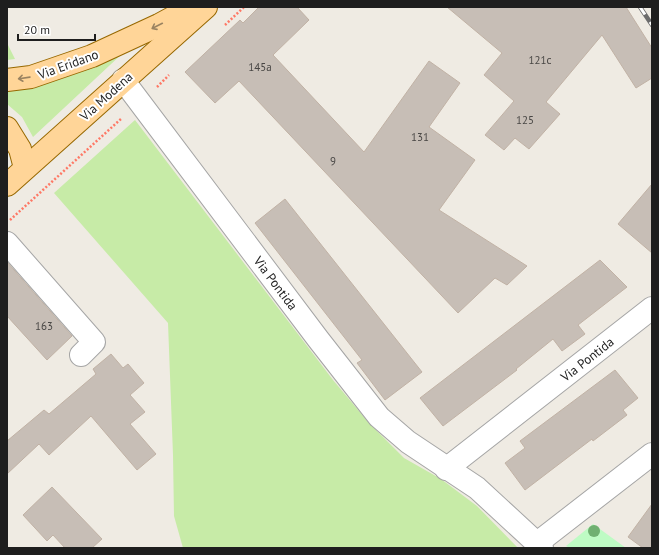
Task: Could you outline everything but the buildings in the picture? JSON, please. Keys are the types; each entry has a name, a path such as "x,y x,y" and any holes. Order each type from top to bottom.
{"main road":[{"name":"Via Eridano","path":"7,80 31,77 92,56 159,25 192,7"},
{"name":"Via Modena","path":"7,185 16,166 123,80 206,7"},
{"path":"7,128 20,149 16,166"}],"street":[{"name":"Via Pontida","path":"123,80 379,417 408,442 446,469 477,488 539,546 652,454"},
{"path":"7,243 94,342 81,355"},
{"name":"Via Pontida","path":"446,469 652,308"}],"green space":[{"path":"7,43 15,59 7,60"},
{"path":"125,51 33,137 22,117 7,104 7,91 58,80 83,71"},
{"path":"135,120 333,380 369,423 404,458 441,479 477,506 518,548 183,548 174,516 168,323 54,193"},
{"path":"593,524 626,548 570,548 566,546"}],"railway":[{"path":"640,7 652,25"}]}
